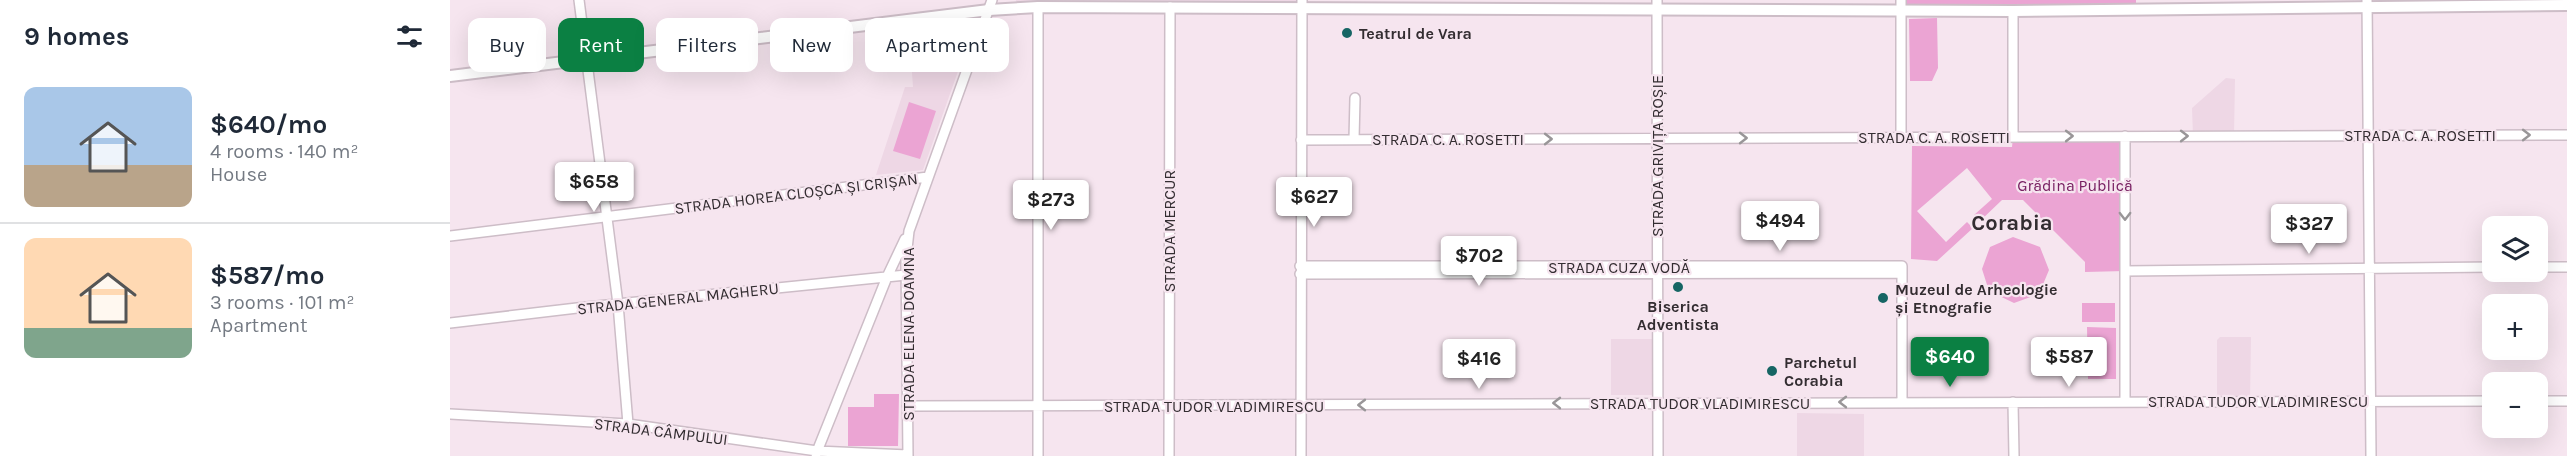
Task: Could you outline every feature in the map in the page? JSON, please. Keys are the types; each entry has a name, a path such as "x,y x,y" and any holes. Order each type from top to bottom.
{"main road":[{"path":"644,50 989,3 1038,7 1170,7 1302,3 1901,5 2013,11 2367,4 2567,6"},
{"path":"450,76 558,62"}],"street":[{"path":"579,0 581,18"},
{"name":"STRADA ELENA DOAMNA","path":"908,456 906,275 909,231 989,3"},
{"path":"1301,456 1302,3"},
{"name":"STRADA GRIVIȚA ROȘIE","path":"1657,4 1658,456"},
{"path":"2367,4 2371,456"},
{"path":"1901,5 1901,137"},
{"path":"1038,7 1038,456"},
{"name":"STRADA MERCUR","path":"1169,456 1170,7"},
{"path":"2013,11 2013,136"},
{"path":"588,72 618,304 628,424"},
{"path":"1354,98 1354,139"},
{"name":"STRADA C. A. ROSETTI","path":"1301,140 2567,135"},
{"path":"2125,401 2126,136"},
{"name":"STRADA HOREA CLOȘCA ȘI CRIȘAN","path":"450,236 928,177"},
{"path":"817,453 887,277 909,231"},
{"path":"2125,271 2482,267"},
{"path":"2548,267 2567,267"},
{"name":"STRADA CUZA VODĂ","path":"1300,270 1902,270 1902,401"},
{"name":"STRADA GENERAL MAGHERU","path":"450,324 618,304 906,275"},
{"name":"STRADA TUDOR VLADIMIRESCU","path":"908,406 1902,401 2482,401"},
{"path":"2548,401 2567,401"},
{"path":"2013,402 2014,456"},
{"name":"STRADA CÂMPULUI","path":"450,414 628,424 817,453 908,456"}],"shaded area":[{"path":"1016,0 1302,0 1302,6 1015,8"},
{"path":"912,72 958,72 923,170 876,175 905,87 913,87"},
{"path":"2226,78 2235,79 2234,135 2193,136 2192,108"},
{"path":"2220,337 2251,337 2250,401 2217,401 2217,340"},
{"path":"1611,339 1653,339 1652,395 1611,395"},
{"path":"1797,413 1864,414 1864,456 1797,456"}],"green space":[{"path":"1901,0 2136,0 2136,11 1901,10"},
{"path":"1937,18 1938,68 1932,81 1910,81 1909,19"},
{"path":"909,102 936,111 920,159 893,151"},
{"name":"Grădina Publică","path":"2125,136 2125,271 2085,272 2085,262 2023,200 2002,200 1980,221 1974,215 1992,199 1967,168 1917,211 1946,242 1967,222 1973,228 1937,261 1911,259 1912,146 2012,147 2013,137"},
{"path":"2013,237 2040,247 2049,270 2039,294 2014,303 1989,291 1982,269 1990,247"},
{"path":"2082,303 2115,303 2115,322 2082,322"},
{"path":"2087,327 2116,328 2116,379 2088,379"},
{"path":"874,394 899,394 898,446 848,446 848,407 874,407"}],"place":[{"name":"Teatrul de Vara","path":"1347,33"},
{"name":"Biserica Adventista","path":"1678,287"},
{"name":"Muzeul de Arheologie și Etnografie","path":"1883,298"},
{"name":"Parchetul Corabia","path":"1772,371"}],"district":[{"name":"Corabia","path":"2012,222"}]}
